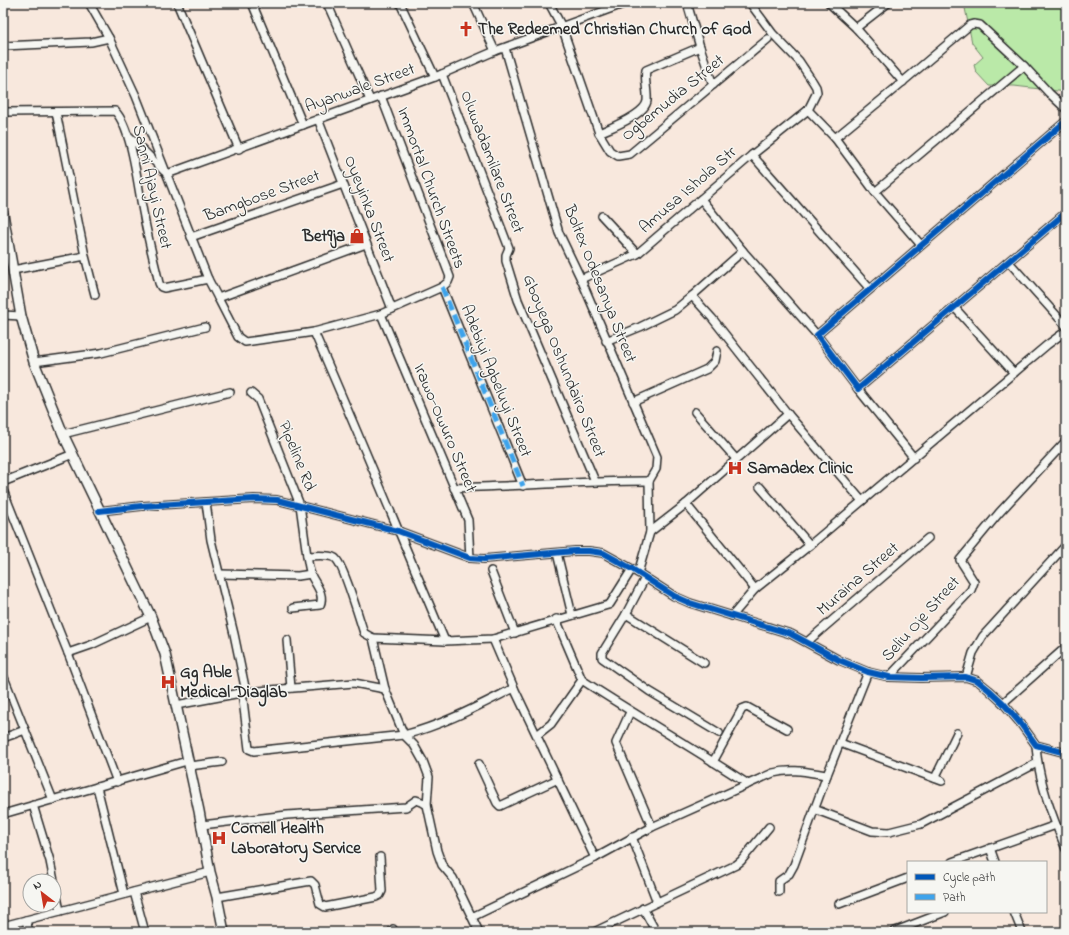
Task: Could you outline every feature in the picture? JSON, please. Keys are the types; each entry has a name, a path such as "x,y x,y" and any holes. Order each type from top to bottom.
{"main road":[{"path":"3,214 21,316 34,362 62,434 151,617 164,654 224,932"}],"street":[{"path":"89,3 109,38 136,96 208,279 238,338 245,342 314,332 381,314 442,288"},
{"path":"176,3 239,149"},
{"path":"252,3 303,125"},
{"path":"327,3 370,100"},
{"name":"Oluwadamilare Street","path":"400,3 439,75 509,248 506,255 506,261"},
{"path":"473,3 495,51"},
{"path":"550,3 562,27 599,133 629,120 645,106 647,101 646,70 700,47"},
{"name":"Ayanwale Street","path":"167,174 439,75 495,51 626,3"},
{"path":"687,3 713,85"},
{"path":"750,3 773,34 798,61 816,87 817,92 808,110 835,138 875,192 921,245"},
{"path":"829,3 856,28 903,82"},
{"path":"856,28 888,3"},
{"path":"835,138 903,82 966,27 974,24 980,25 992,35 1066,109"},
{"path":"3,46 91,42 109,38"},
{"name":"Ogbemudia Street","path":"599,133 610,151 614,154 623,156 630,154 768,39"},
{"name":"Boltex Odesanya Street","path":"505,48 559,233 581,279 606,341 657,457 656,470 653,477 649,481"},
{"path":"875,192 1024,66"},
{"name":"Immortal Church Streets","path":"381,96 450,277 448,282 442,288"},
{"name":"Amusa Ishola Str","path":"581,279 637,254 752,155 808,110"},
{"name":"Sanni Ajayi Street","path":"3,112 115,111 118,114 128,136 144,217 161,287 164,288 208,279"},
{"path":"56,112 85,256 96,295"},
{"name":"Oyeyinka Street","path":"318,119 392,309"},
{"path":"817,335 1066,121"},
{"path":"128,136 167,174"},
{"path":"752,155 810,219 870,289"},
{"name":"Bamgbose Street","path":"191,237 343,184"},
{"path":"701,199 743,251 817,335 858,389 914,458"},
{"path":"858,389 1065,215"},
{"path":"602,216 637,254"},
{"path":"218,298 366,244"},
{"path":"606,341 675,310 743,251"},
{"path":"13,270 85,256"},
{"name":"Gboyega Oshundairo Street","path":"506,261 518,300 595,481"},
{"path":"1009,262 1066,326"},
{"name":"Adebiyi Agbeluyi Street","path":"442,288 523,486"},
{"path":"692,296 712,318 788,414 862,501"},
{"path":"954,307 1014,373"},
{"name":"Irawo-Owuro Street","path":"381,314 468,520 470,558"},
{"path":"3,315 21,316"},
{"path":"34,362 101,353 205,327"},
{"path":"732,616 755,589 810,545 1066,331"},
{"path":"314,332 364,445 398,531 445,641"},
{"path":"633,402 707,369 715,361 717,351"},
{"path":"62,434 230,392"},
{"name":"Pipeline Rd","path":"251,392 258,399 300,505 311,574 322,597 320,604 293,608"},
{"path":"695,412 736,459"},
{"path":"650,532 686,504 788,414"},
{"name":"Seliu Oje Street","path":"889,677 971,590 974,582 960,560 999,512 1066,441"},
{"path":"3,482 73,454"},
{"path":"307,556 331,556 338,561 351,592 364,633 373,638 445,641 493,639 610,604 635,571 650,532 649,481 595,481 523,486 454,488"},
{"path":"760,487 810,545"},
{"path":"3,490 68,653 117,782"},
{"path":"99,511 142,506 254,499 277,500 398,531 470,558 484,559 589,551 602,553 635,571 674,596 690,603 791,634 839,660 868,672 889,677 921,678 966,676 978,681 1003,703 1036,745 1037,763 1056,825 1066,849"},
{"path":"206,502 211,540 234,634 244,692 249,749 252,751 404,735 426,729 443,722 514,688"},
{"path":"686,504 755,589"},
{"name":"Muraina Street","path":"807,642 928,538"},
{"path":"966,676 973,653 983,636 1066,545"},
{"path":"557,553 572,615"},
{"path":"491,571 515,633"},
{"path":"220,574 298,576 311,574"},
{"path":"645,578 626,614 602,652 602,658 649,691 719,733"},
{"path":"626,614 704,662"},
{"path":"68,653 91,645 151,617"},
{"path":"556,619 582,680 630,712 748,784"},
{"path":"373,638 385,689 404,735 414,745 429,777 427,805 437,851 442,865 454,878 479,932"},
{"path":"493,639 514,688 538,735 595,858"},
{"path":"287,640 291,688"},
{"path":"1003,703 1066,647"},
{"path":"779,892 779,881 792,871 814,809 868,672"},
{"path":"3,675 53,800"},
{"path":"538,735 551,724 582,680"},
{"path":"176,705 244,692 354,683 385,689"},
{"path":"713,762 744,707 747,707 787,729"},
{"path":"630,712 616,743 652,827"},
{"path":"3,738 25,730"},
{"path":"840,743 938,779 957,733"},
{"path":"1036,745 1066,753"},
{"path":"3,814 97,787 188,764 222,762"},
{"path":"814,809 872,831 889,832 921,824 1037,763"},
{"path":"479,764 497,803 500,806 558,779"},
{"path":"472,917 595,858 652,827 774,773 785,770 796,770 827,775"},
{"path":"97,787 124,894"},
{"path":"202,825 287,815 406,807 416,800 427,805"},
{"path":"33,805 52,873"},
{"path":"955,861 1056,825"},
{"path":"594,932 642,908 736,865 742,861 769,827"},
{"path":"632,837 657,902"},
{"path":"990,848 995,861"},
{"path":"217,896 311,881 315,885 320,904 325,907 376,897 380,895 382,891 380,857"},
{"path":"62,910 210,872"},
{"path":"839,904 907,878"},
{"path":"134,892 145,932"},
{"path":"642,908 656,932"},
{"path":"3,926 52,913"},
{"path":"893,932 942,913"},
{"path":"1014,913 1022,932"},
{"path":"26,920 29,932"}],"green space":[{"path":"964,3 1066,3 1066,92 1014,86 989,86 976,72 974,65 983,57 972,43"}],"marked path":[{"path":"442,287 523,486"}],"cycle path":[{"path":"1066,121 817,335 858,389 1063,215 1066,218"},
{"path":"99,511 142,506 254,499 277,500 398,531 470,558 484,559 575,551 603,553 632,569 674,596 690,603 791,634 839,660 868,672 889,677 966,677 978,681 1003,703 1036,745 1066,753"}],"place":[{"name":"The Redeemed Christian Church of God","path":"466,29"},
{"name":"Bet9ja","path":"357,236"},
{"name":"Samadex Clinic","path":"735,468"},
{"name":"Gg Able Medical Diaglab","path":"168,682"},
{"name":"Cornell Health Laboratory Service","path":"219,838"}]}
